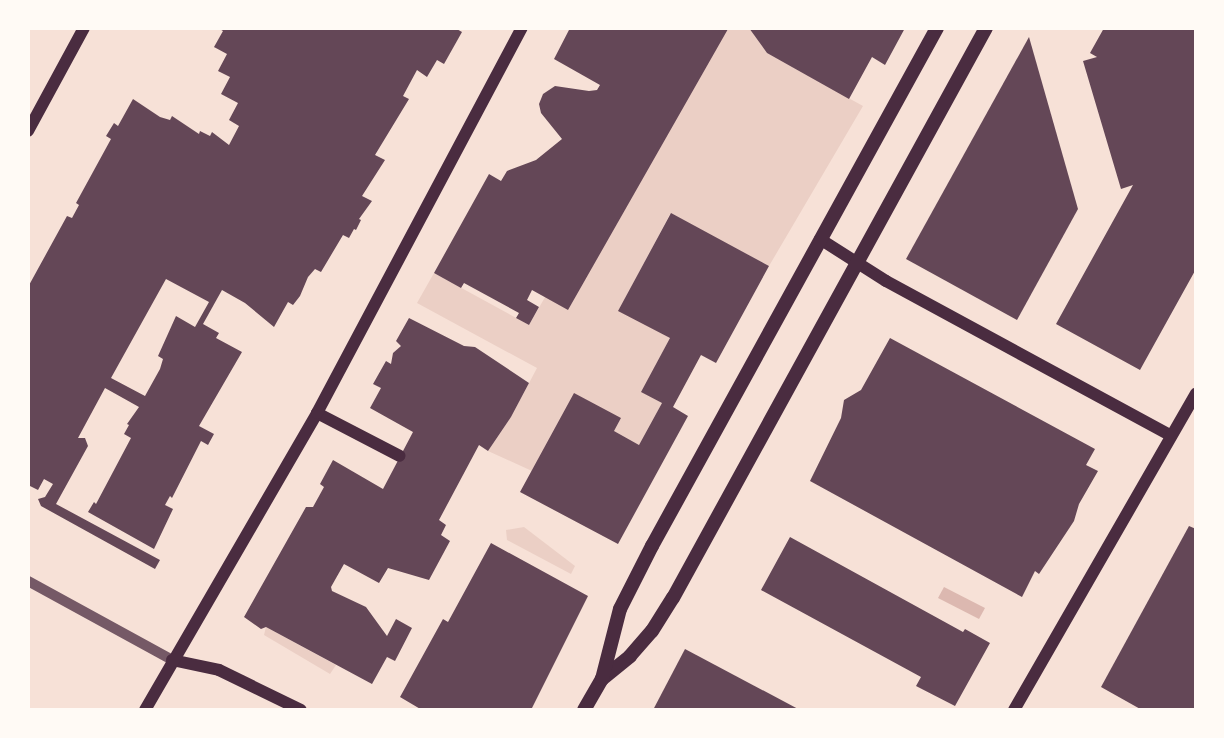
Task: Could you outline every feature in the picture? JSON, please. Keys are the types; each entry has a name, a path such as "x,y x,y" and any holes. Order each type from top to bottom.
{"main road":[{"path":"28,131 84,28"},
{"path":"145,710 317,413 522,28"},
{"path":"584,710 602,679 625,598 937,28"},
{"path":"602,679 630,656 652,631 673,598 986,28"},
{"path":"820,239 857,264 1171,436"},
{"path":"1014,710 1196,394"},
{"path":"317,413 400,456"},
{"path":"172,660 219,670 301,710"}],"street":[{"path":"28,581 172,660"}],"shaded area":[{"path":"679,28 749,28 767,53 863,106 769,266 670,214 619,310 670,338 642,392 662,403 639,445 614,431 621,418 532,471 488,451 511,417 537,368 417,303 434,273 529,325 695,37"},
{"path":"524,527 575,566 571,574 507,540 506,530"},
{"path":"944,587 985,608 979,619 938,598"},
{"path":"266,627 336,665 330,674 264,635"}],"building":[{"path":"218,28 455,28 462,32 444,64 437,60 427,77 417,70 403,96 409,99 375,155 385,160 362,196 372,201 359,219 361,220 356,230 354,229 349,238 343,235 321,272 315,269 308,277 300,296 293,305 288,302 274,327 245,303 222,290 203,324 219,333 216,338 242,352 199,426 214,434 208,445 201,441 172,498 170,496 165,505 173,509 154,549 88,512 94,502 96,504 131,438 124,434 129,425 127,424 139,407 105,388 78,438 85,438 88,446 56,504 160,560 155,569 41,506 38,499 45,497 53,484 44,479 38,490 28,485 28,287 67,216 72,218 79,205 76,203 111,139 106,136 114,123 118,126 133,99 160,117 170,120 172,116 199,134 200,131 210,136 212,132 229,145 239,126 229,120 238,103 221,94 230,77 218,71 227,54 214,47 223,31","holes":["166,279 209,302 195,327 176,316 158,356 163,359 160,369 145,396 111,378"]},
{"path":"570,28 728,29 568,310 532,290 527,300 539,307 529,325 516,318 519,313 464,283 461,288 434,273 489,174 501,181 507,171 536,160 562,139 541,113 539,104 543,94 555,86 589,91 597,90 600,85 554,59"},
{"path":"749,28 905,28 885,65 872,57 849,99 767,53"},
{"path":"1104,28 1196,28 1196,269 1140,370 1056,324 1133,185 1121,189 1083,61 1097,57 1090,53"},
{"path":"1029,37 1078,209 1017,320 906,259"},
{"path":"671,213 769,266 716,363 701,355 673,407 688,416 618,544 520,492 574,393 621,418 614,431 639,445 662,403 641,392 670,338 618,311"},
{"path":"409,318 464,346 475,347 529,383 511,417 488,451 479,445 439,520 446,525 441,535 450,541 429,580 388,568 379,583 344,564 331,587 332,591 366,607 387,636 396,619 412,628 395,661 387,657 372,684 266,627 261,629 244,617 306,507 313,507 324,487 320,484 333,460 383,489 413,432 370,408 381,388 373,384 386,361 391,364 393,353 401,346 396,341"},
{"path":"890,338 1095,449 1086,465 1098,471 1079,504 1074,521 1039,574 1035,571 1022,597 810,481 841,418 844,400 861,390"},
{"path":"1189,526 1196,529 1196,705 1194,710 1142,710 1101,687"},
{"path":"790,537 963,632 965,629 990,643 955,706 916,686 921,677 761,590"},
{"path":"491,543 588,596 531,710 422,710 400,697 443,619 448,622"},
{"path":"685,649 800,710 653,710"}]}
